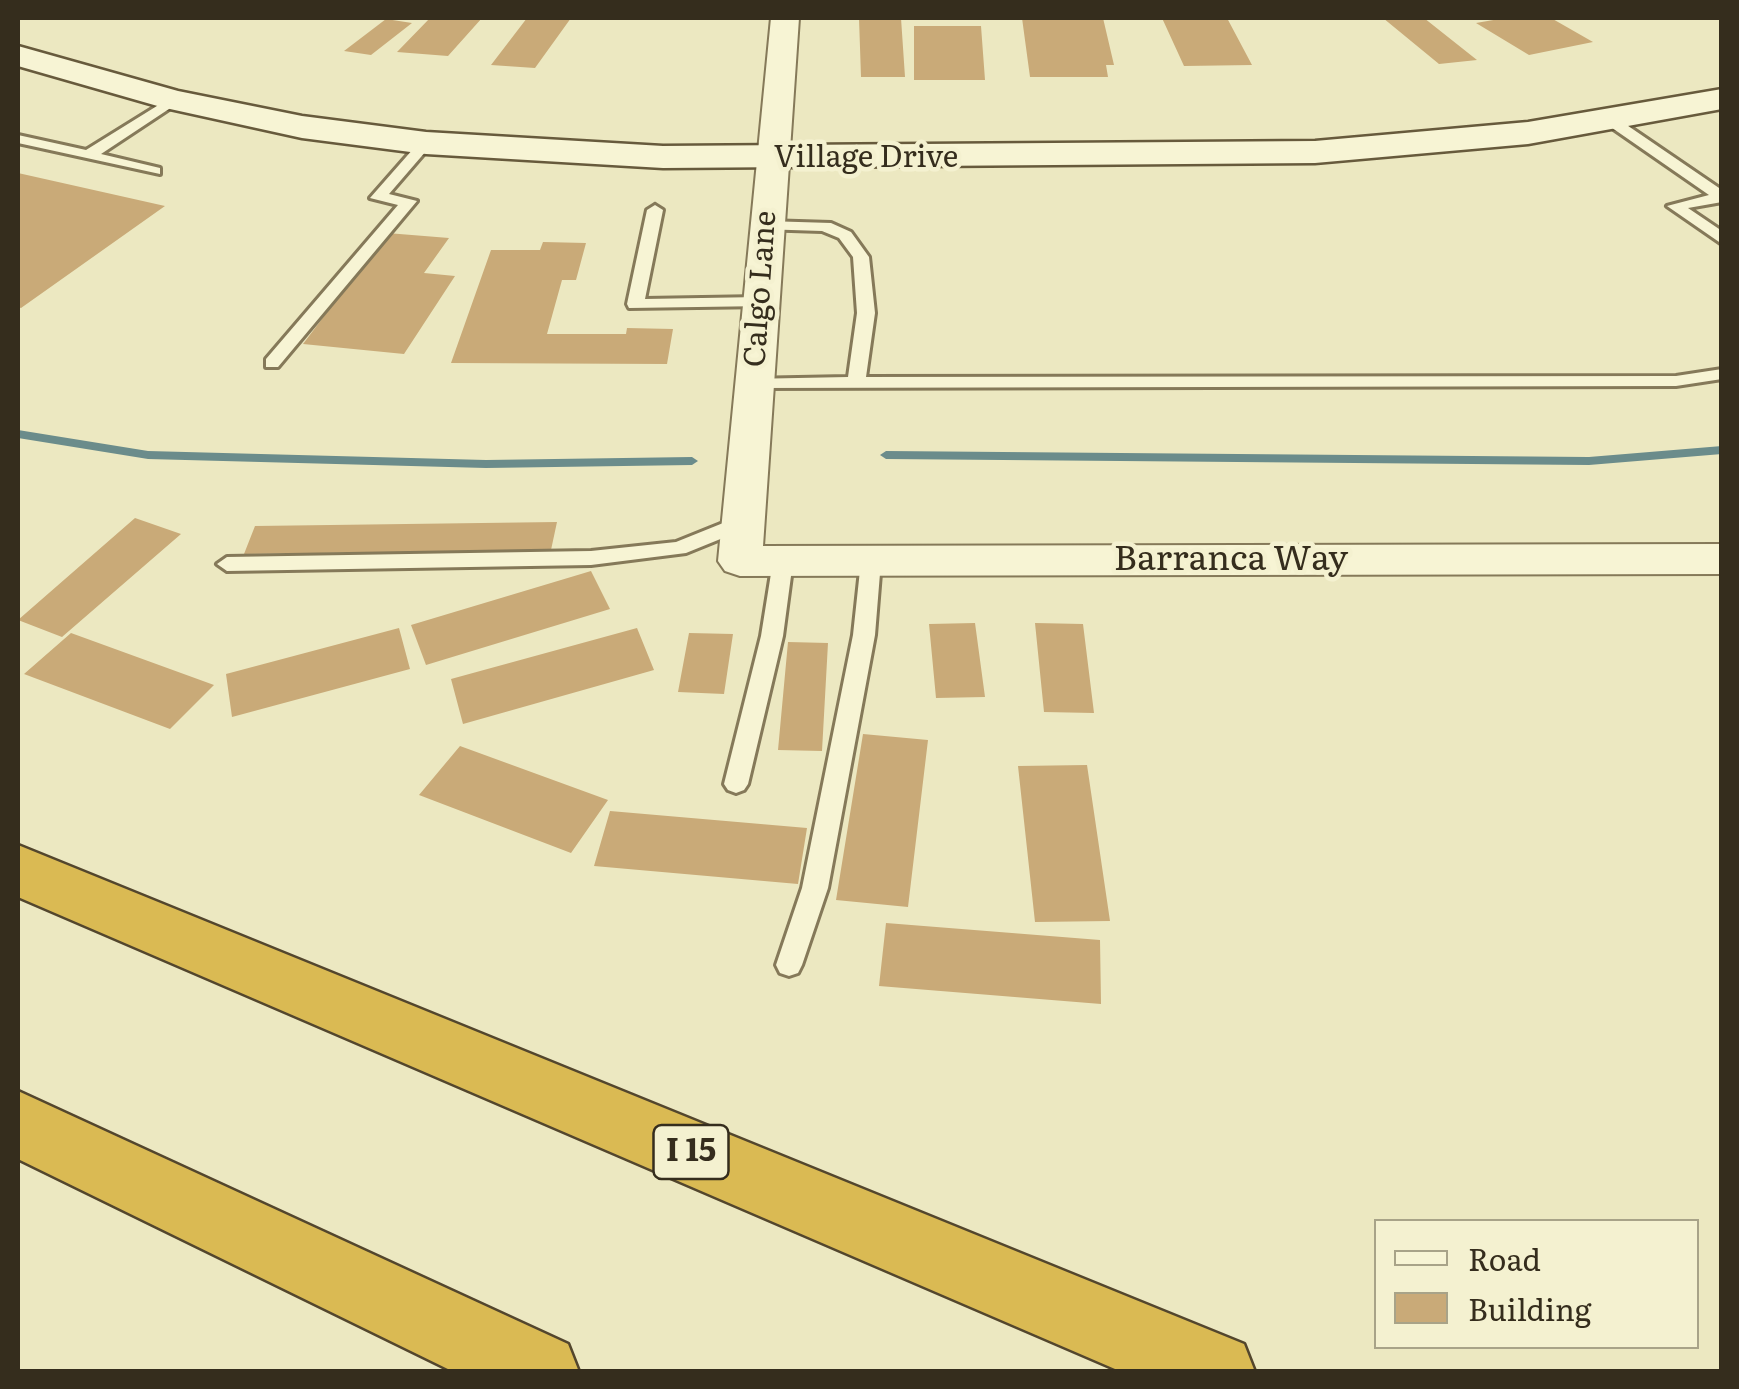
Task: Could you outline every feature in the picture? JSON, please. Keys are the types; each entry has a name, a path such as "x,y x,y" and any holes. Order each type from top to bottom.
{"highway":[{"path":"18,860 166,933"},
{"name":"I 15","path":"18,870 1216,1372"},
{"path":"18,1124 540,1372"}],"main road":[{"name":"Village Drive","path":"18,56 173,100 302,127 426,143 552,153 772,158 1316,152 1449,142 1610,120 1722,99"}],"street":[{"name":"Calgo Lane","path":"755,548 754,383 785,18"},
{"name":"Barranca Way","path":"755,548 871,561 1722,559"}],"lane":[{"path":"88,155 173,100"},
{"path":"1610,120 1722,197 1675,206 1722,240"},
{"path":"18,138 154,172"},
{"path":"272,363 409,201 378,198 426,143"},
{"path":"655,210 635,304 760,302"},
{"path":"766,226 825,226 845,234 861,258 866,314 856,385"},
{"path":"754,383 1676,381 1722,374"},
{"path":"227,564 591,558 679,548 755,548 772,636 736,784"},
{"path":"790,965 815,888 864,635 871,561"}],"building":[{"path":"430,18 482,18 448,56 397,52"},
{"path":"527,18 571,18 535,68 491,65"},
{"path":"859,18 901,18 905,77 861,77"},
{"path":"1022,18 1103,18 1114,65 1106,65 1108,77 1030,77"},
{"path":"1162,18 1227,18 1252,65 1184,66"},
{"path":"1383,18 1424,18 1477,60 1439,64"},
{"path":"1505,18 1551,18 1593,42 1529,55 1476,23"},
{"path":"386,19 412,23 371,55 344,51"},
{"path":"914,26 981,26 985,80 914,80"},
{"path":"18,173 165,206 21,308"},
{"path":"387,233 449,238 424,273 455,276 404,354 303,344"},
{"path":"543,242 586,243 576,280 562,280 547,334 626,334 627,328 673,329 667,364 451,363 491,250 540,250"},
{"path":"135,518 181,534 62,637 18,620"},
{"path":"557,522 551,550 244,554 255,526"},
{"path":"591,571 610,609 426,665 411,625"},
{"path":"975,623 985,697 936,698 929,624"},
{"path":"1035,623 1083,624 1094,713 1044,712"},
{"path":"399,628 410,669 232,717 226,674"},
{"path":"637,628 654,670 463,724 451,679"},
{"path":"71,633 214,685 170,729 24,674"},
{"path":"689,633 733,634 724,694 678,692"},
{"path":"788,642 828,643 822,751 778,750"},
{"path":"863,734 928,740 908,907 836,900"},
{"path":"460,746 608,800 571,853 419,795"},
{"path":"1087,765 1110,921 1035,922 1018,766"},
{"path":"610,811 807,828 798,884 594,866"},
{"path":"886,923 1100,940 1101,1004 879,986"}],"waterway":[{"path":"18,434 148,455 486,464 692,461"},
{"path":"886,455 1589,461 1722,450"}]}
